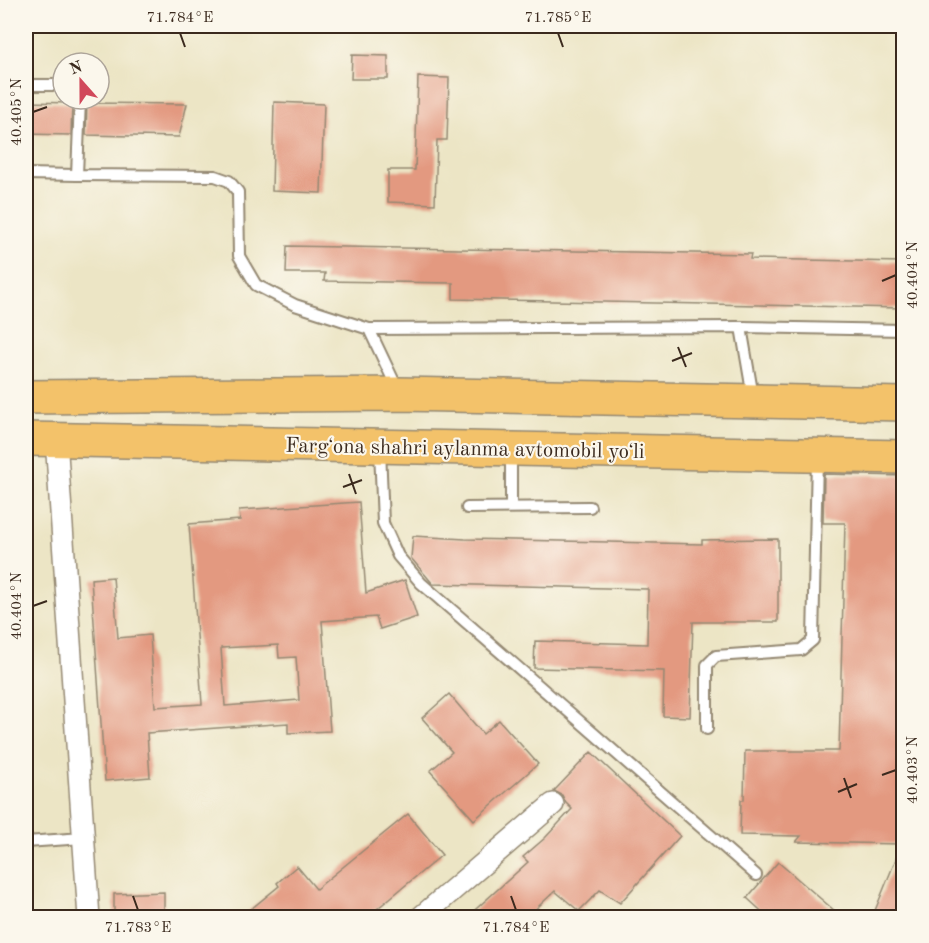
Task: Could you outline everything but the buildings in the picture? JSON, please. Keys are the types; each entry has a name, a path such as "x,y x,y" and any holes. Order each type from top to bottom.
{"highway":[{"path":"26,397 399,394 903,404"},
{"name":"Fargʻona shahri aylanma avtomobil yoʻli","path":"41,439 903,457"}],"street":[{"path":"41,439 83,838 89,918"},
{"path":"420,918 553,804"}],"lane":[{"path":"26,85 51,86"},
{"path":"77,175 80,111"},
{"path":"26,174 215,176 229,181 238,192 239,256 256,285 295,305 369,329 741,327 903,330"},
{"path":"741,327 754,402"},
{"path":"369,329 399,394"},
{"path":"380,445 383,523 398,556 421,583 756,875"},
{"path":"511,448 511,507"},
{"path":"707,729 707,665 716,656 801,650 813,640 818,456"},
{"path":"467,508 590,507"},
{"path":"26,842 83,838"}]}
